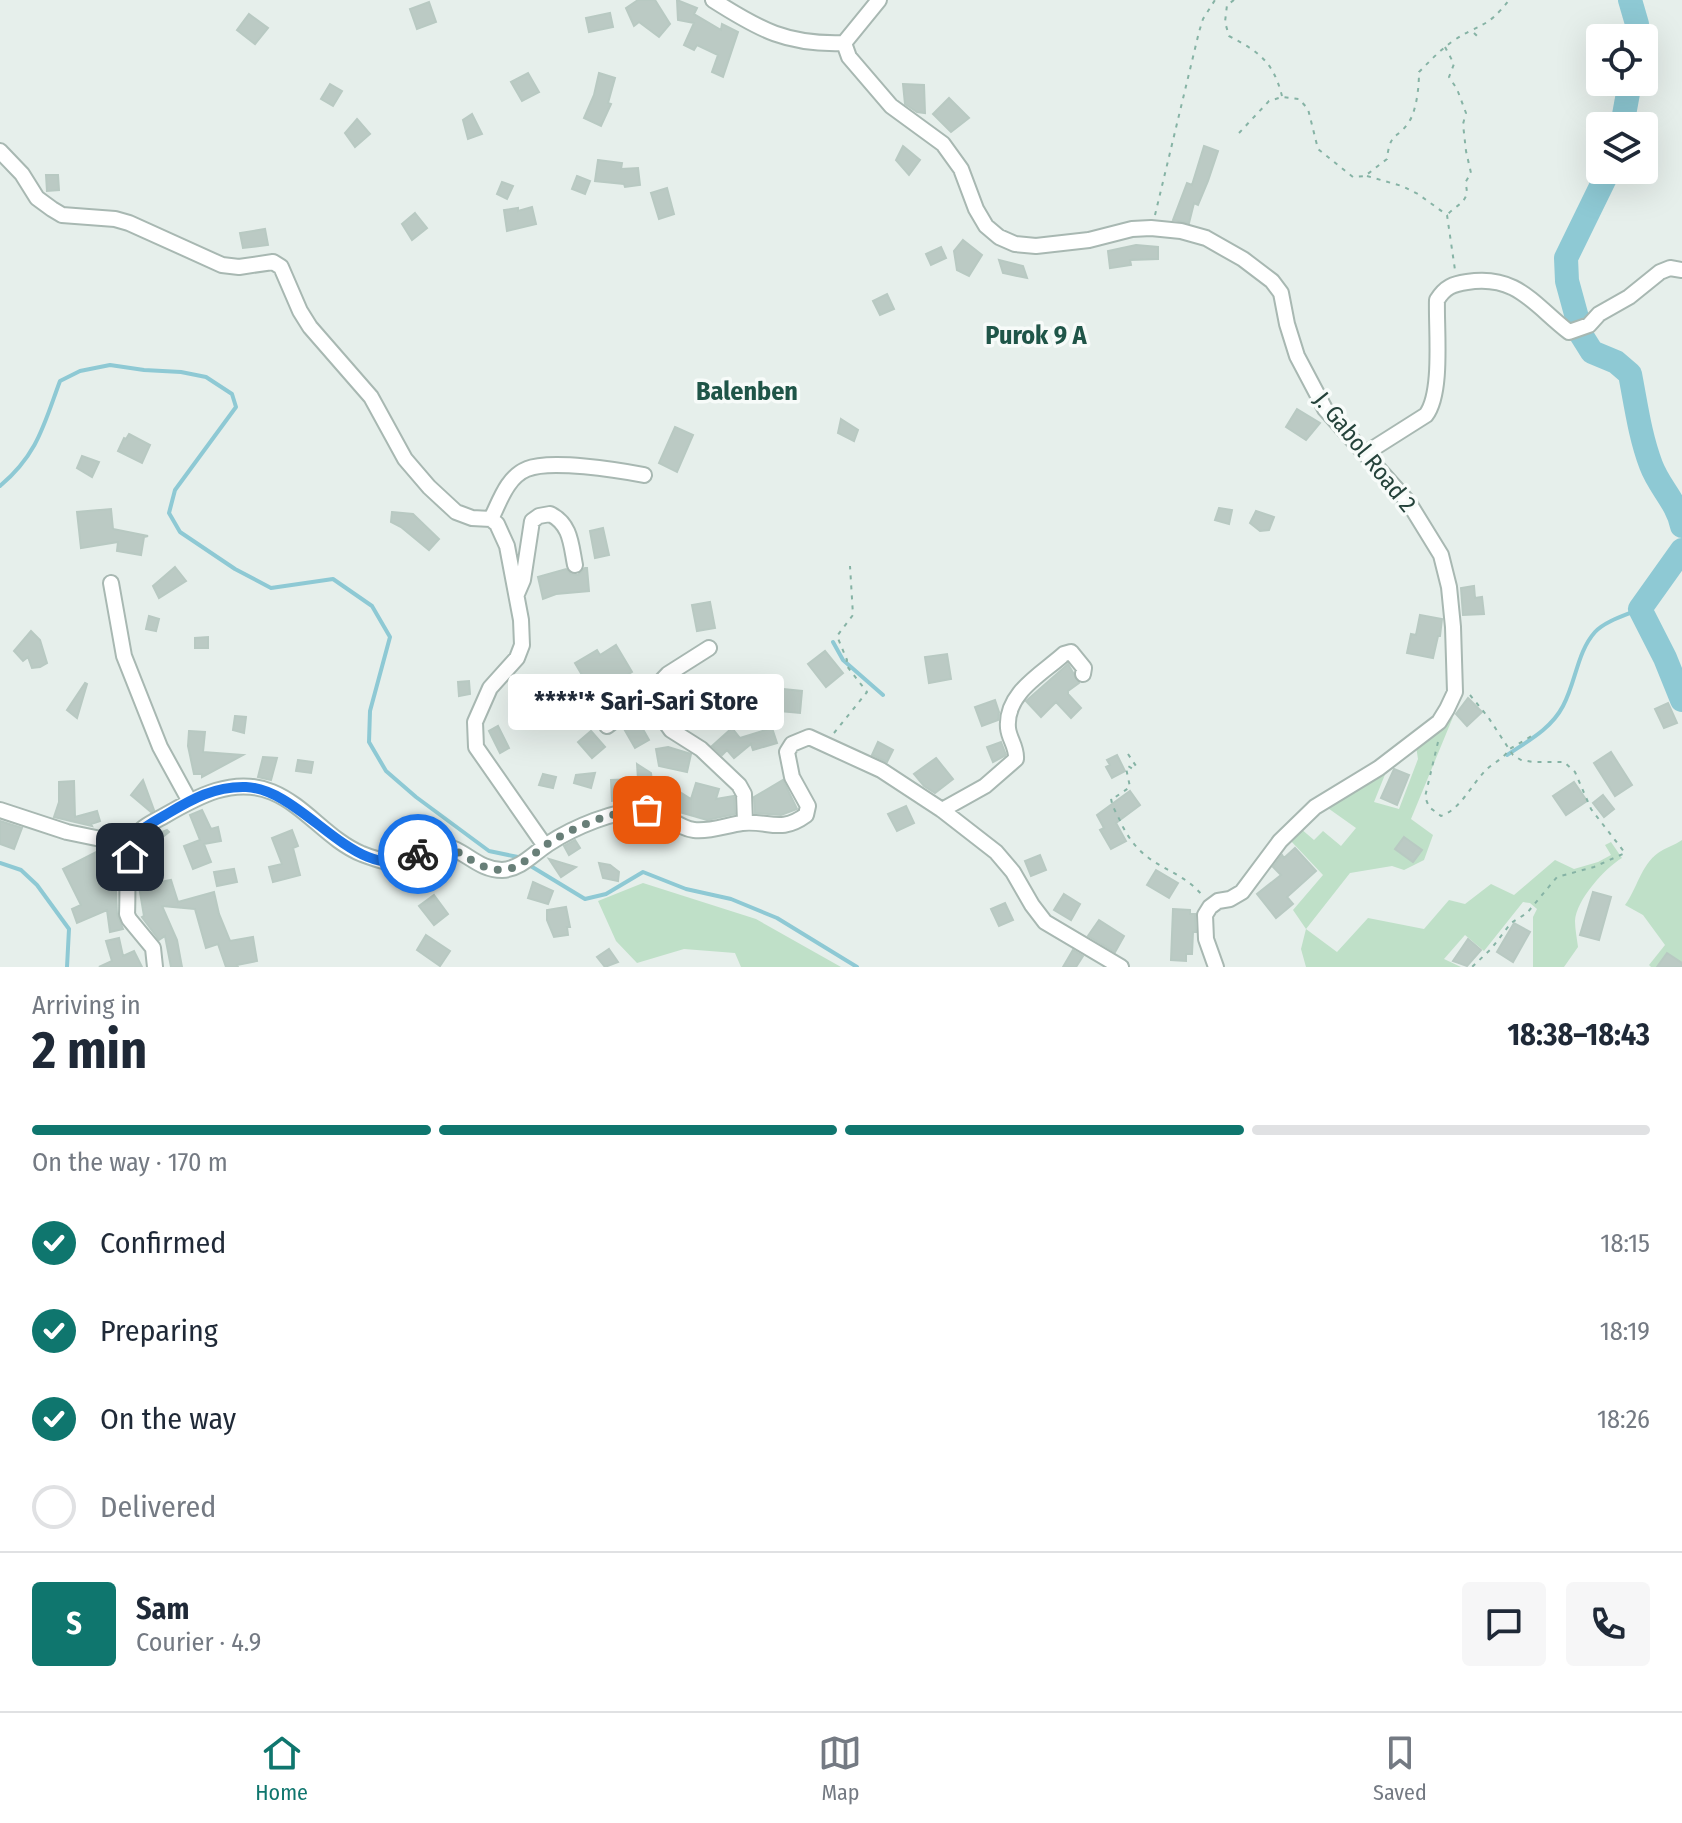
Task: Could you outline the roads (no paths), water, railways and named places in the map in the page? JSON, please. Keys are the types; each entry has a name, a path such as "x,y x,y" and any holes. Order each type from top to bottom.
{"street":[{"path":"713,0 769,33 799,41 844,43 879,0"},
{"name":"J. Gabol Road 2","path":"844,43 849,57 891,106 943,144 961,169 986,226 999,237 1015,244 1061,245 1132,229 1151,228 1206,238 1243,259 1272,281 1281,293 1297,356 1325,409 1409,503 1441,555 1449,587 1455,692 1439,722 1379,768 1315,807 1280,841 1242,892 1210,907 1205,915 1206,939 1218,966"},
{"path":"0,151 22,174 37,198 62,215 129,223 222,265 239,267 273,262 281,267 310,327 371,397 405,459 456,512 472,518 491,519 497,524 507,546 517,595 522,645 517,658 490,688 475,722 474,735 476,747 540,850"},
{"path":"1366,453 1426,415 1430,409 1434,387 1437,300 1444,289 1456,284 1492,281 1509,284 1569,332 1589,325 1599,314 1629,297 1660,272 1670,268 1682,270"},
{"path":"491,519 507,486 527,469 565,466 644,475"},
{"path":"517,595 525,570 529,530 532,521 539,516 550,514 562,522 569,534 575,565"},
{"path":"111,583 124,656 160,747 189,800"},
{"path":"607,726 649,694 668,674 709,648"},
{"path":"942,810 985,786 1016,759 1017,752 1008,729 1010,710 1014,698 1028,684 1064,654 1071,652 1084,668 1083,674"},
{"path":"649,694 671,730 701,749 739,785 744,794 745,822"},
{"path":"155,967 153,948 127,914 130,845 136,834 189,800 217,789 247,787 271,792 291,803 349,848 379,860 403,863 430,846 440,845 488,868 512,869 589,822 637,810 658,811 694,830 745,822 780,827 796,822 806,815 808,806 792,777 787,752 792,744 809,737 881,770 942,810 996,852 1013,872 1045,922 1121,967"},
{"path":"0,810 67,832 130,845"}],"waterway":[{"path":"1630,0 1637,24"},
{"path":"1625,112 1627,96"},
{"path":"1602,184 1566,258 1567,281 1582,336 1592,352 1616,362 1630,374 1647,454 1682,526"},
{"path":"0,486 31,450 60,381 80,371 110,365 181,372 206,377 232,394 236,407 175,490 169,513 180,532 235,569 271,588 333,579 372,606 390,637 370,711 369,742 386,771 489,851 522,860"},
{"path":"1682,550 1640,609 1682,700"},
{"path":"1507,755 1538,734 1558,714 1584,649 1595,632 1610,621 1640,609"},
{"path":"833,642 843,660 883,695"},
{"path":"0,863 21,870 37,885 69,929 67,967"},
{"path":"529,865 585,899 606,894 643,872 686,889 731,899 777,918 857,967"}],"place":[{"name":"****'* Sari-Sari Store","path":"647,810"}],"district":[{"name":"Purok 9 A","path":"1036,335"},
{"name":"Balenben","path":"747,391"}]}
